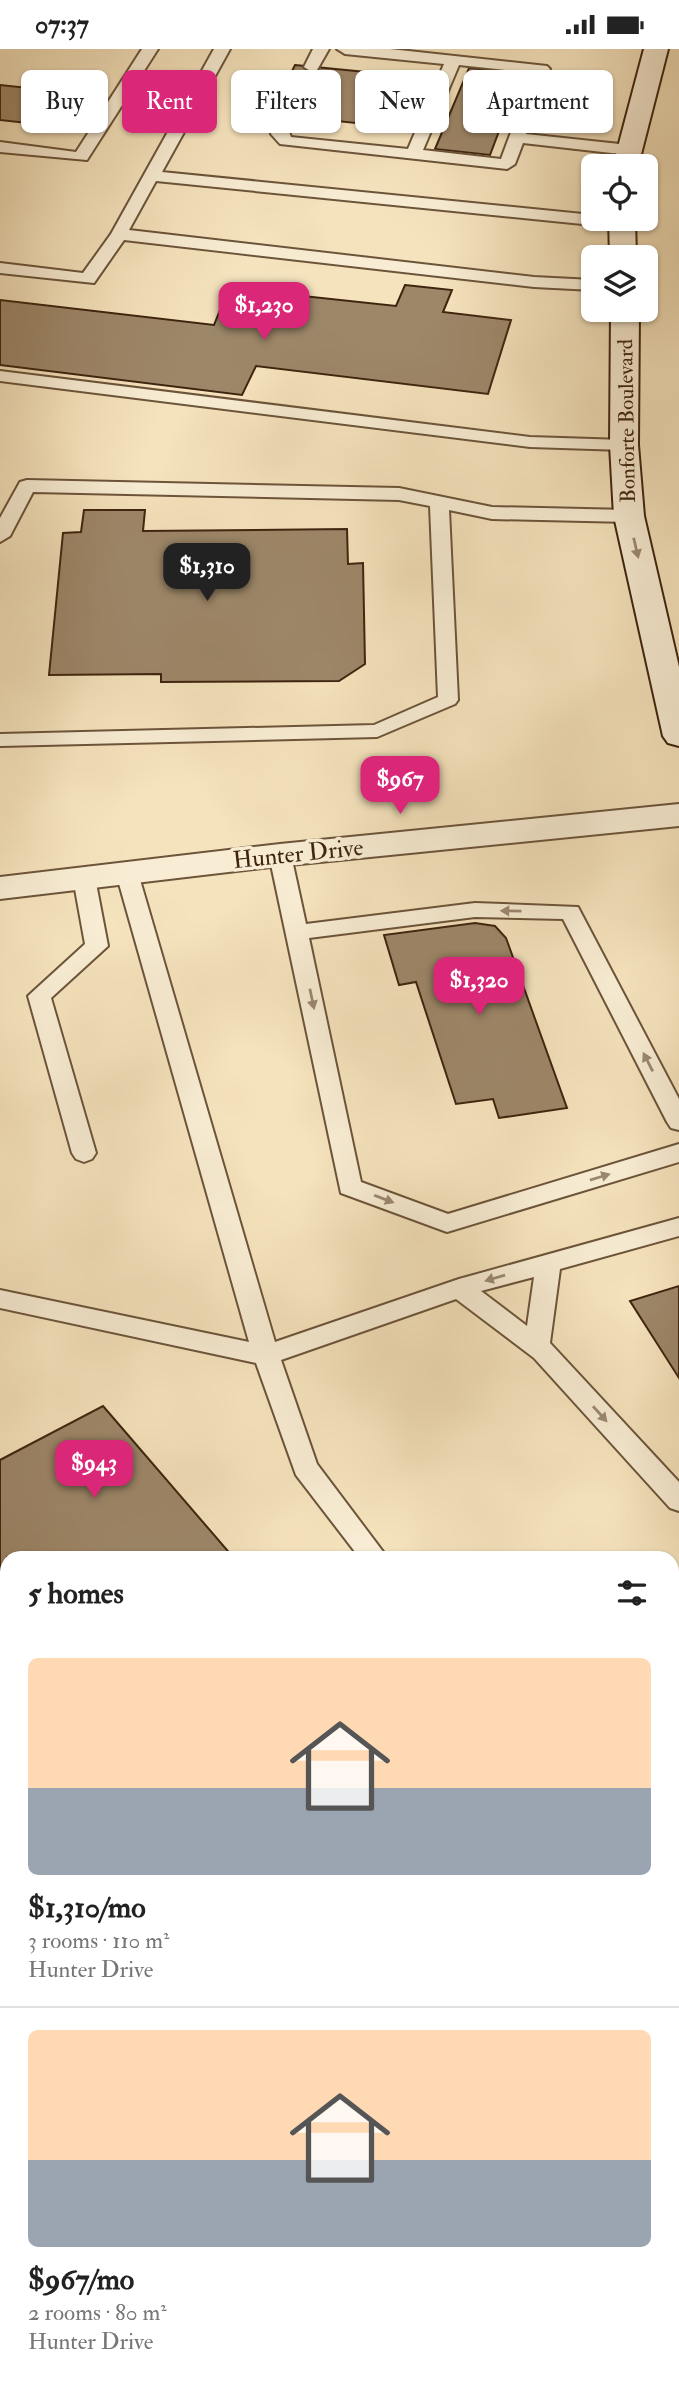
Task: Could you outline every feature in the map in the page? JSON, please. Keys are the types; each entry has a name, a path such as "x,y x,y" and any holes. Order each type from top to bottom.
{"main road":[{"path":"628,154 656,49"},
{"name":"Bonforte Boulevard","path":"625,322 624,445 629,516 679,736"},
{"name":"Hunter Drive","path":"0,888 280,855 679,815"}],"lane":[{"path":"0,147 80,157 150,49"},
{"path":"0,268 88,279 119,234 222,49"},
{"path":"312,67 321,49"},
{"path":"279,133 286,141 507,164 542,69 345,49"},
{"path":"414,154 453,60"},
{"path":"517,138 605,154"},
{"path":"152,176 581,217"},
{"path":"119,234 534,282 581,284"},
{"path":"0,376 530,442 624,445"},
{"path":"0,535 27,486 399,494 492,513 629,516"},
{"path":"0,740 377,731 448,701 439,502"},
{"path":"280,855 351,1187 447,1223 679,1153"},
{"path":"127,873 266,1355 305,1468 369,1551"},
{"path":"84,878 97,946 39,996 84,1153"},
{"path":"298,932 475,910 570,912 678,1116"},
{"path":"0,1299 266,1355 459,1288 679,1227"},
{"path":"537,1347 548,1263"},
{"path":"459,1288 537,1347 679,1500"}],"building":[{"path":"295,65 355,71 355,123 341,121 341,70 292,70"},
{"path":"463,82 463,133 498,133 490,155 435,149 442,133 449,133 449,116"},
{"path":"0,85 21,87 21,122 0,120"},
{"path":"405,285 452,290 443,312 511,320 488,394 256,366 242,395 0,365 0,300 214,325 220,310 236,311 248,290 396,306"},
{"path":"84,510 145,510 143,531 347,529 348,564 363,563 365,664 339,681 161,682 161,674 49,675 63,533 81,532"},
{"path":"475,923 495,926 506,938 567,1108 499,1118 493,1099 456,1104 416,982 399,985 384,935"},
{"path":"679,1286 679,1378 630,1301"},
{"path":"103,1406 228,1551 0,1551 0,1460"}]}
